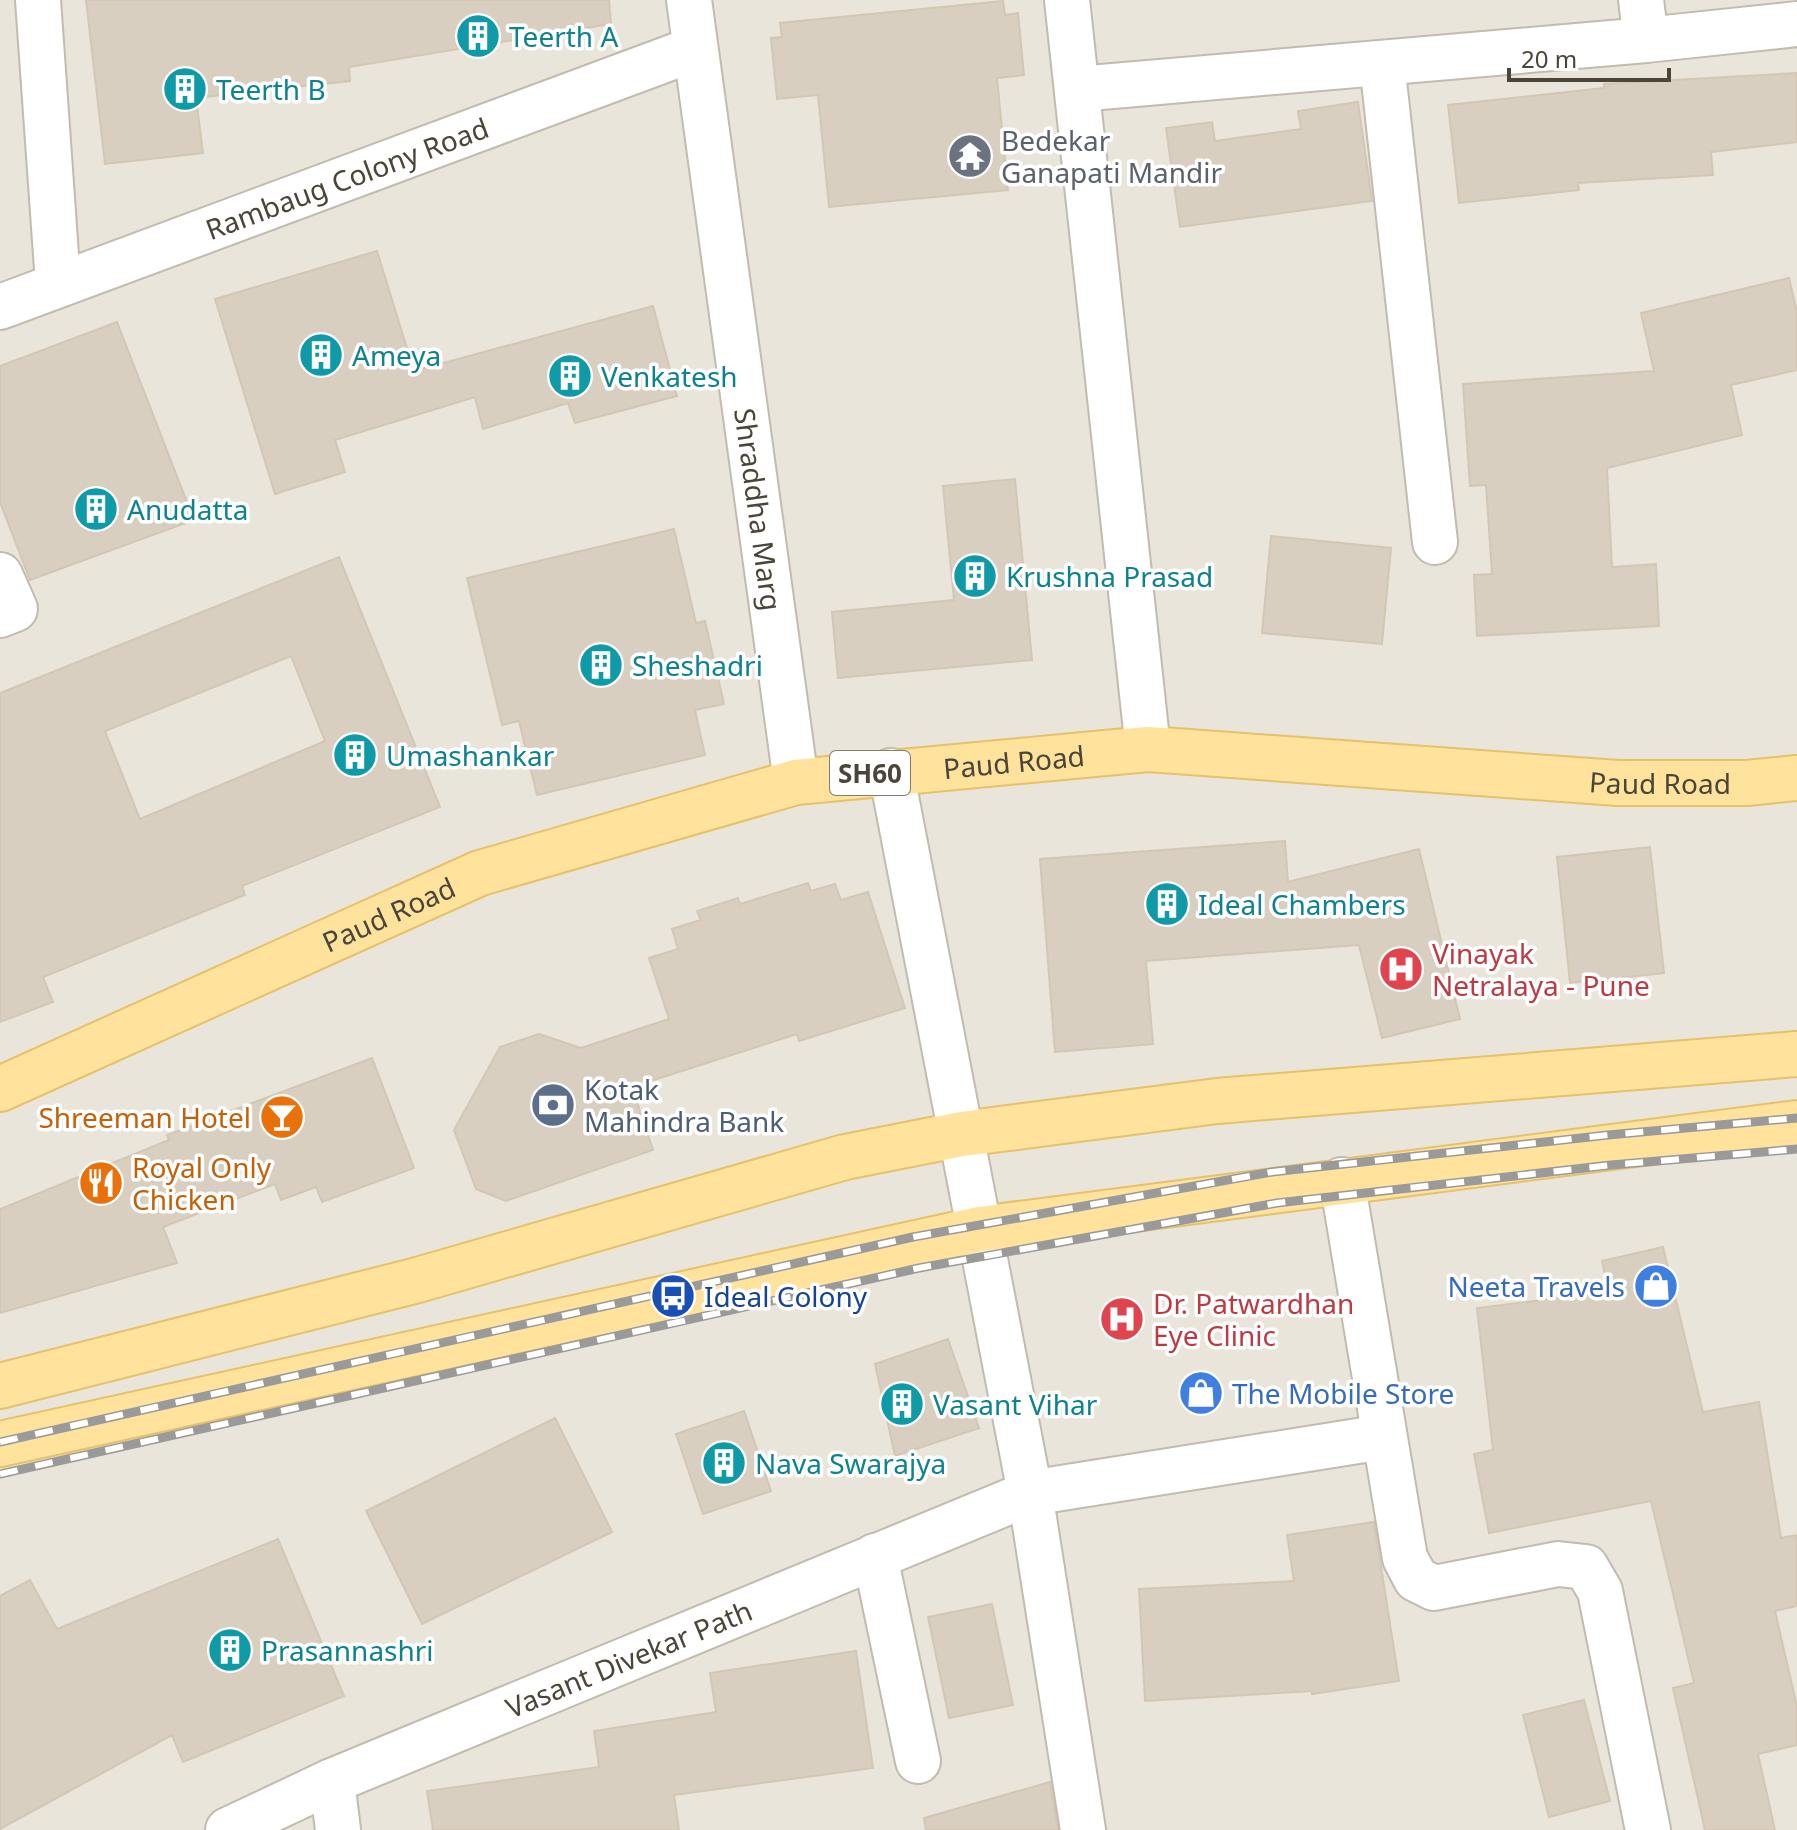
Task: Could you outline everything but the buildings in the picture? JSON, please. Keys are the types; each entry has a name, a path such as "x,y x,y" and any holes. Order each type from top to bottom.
{"main road":[{"name":"Paud Road","path":"0,1089 480,873 796,782 1148,749 1618,783 1747,783 1797,778"},
{"path":"0,1386 414,1281 845,1157 962,1134 1217,1101 1797,1054"},
{"path":"0,1444 980,1229 1797,1123"}],"street":[{"path":"38,0 58,283"},
{"name":"Shraddha Marg","path":"689,0 796,782"},
{"path":"1067,0 1148,749"},
{"path":"1078,89 1382,63 1644,20 1797,24"},
{"name":"Rambaug Colony Road","path":"0,307 694,49"},
{"path":"1382,63 1435,542"},
{"path":"0,575 15,609 0,615"},
{"path":"891,771 1030,1493 1083,1830"},
{"path":"1342,1180 1405,1558 1416,1579 1434,1588 1558,1564 1586,1567 1600,1591 1648,1830"},
{"name":"Vasant Divekar Path","path":"228,1830 332,1781 1030,1493 1383,1437"},
{"path":"875,1556 918,1761"},
{"path":"332,1781 338,1830"}],"shaded area":[{"path":"0,0 1797,0 1797,1830 0,1830"}],"railway":[{"path":"0,1442 913,1237 1272,1172 1608,1135 1797,1118"},
{"path":"0,1474 919,1268 1277,1203 1611,1165 1797,1149"}],"place":[{"name":"Teerth A","path":"478,36"},
{"name":"Teerth B","path":"185,89"},
{"name":"Bedekar Ganapati Mandir","path":"970,156"},
{"name":"Ameya","path":"321,355"},
{"name":"Venkatesh","path":"570,376"},
{"name":"Anudatta","path":"96,509"},
{"name":"Krushna Prasad","path":"975,576"},
{"name":"Sheshadri","path":"601,665"},
{"name":"Umashankar","path":"355,755"},
{"name":"Ideal Chambers","path":"1167,904"},
{"name":"Vinayak Netralaya - Pune","path":"1401,969"},
{"name":"Kotak Mahindra Bank","path":"553,1105"},
{"name":"Shreeman Hotel","path":"282,1117"},
{"name":"Royal Only Chicken","path":"101,1183"},
{"name":"Neeta Travels","path":"1656,1286"},
{"name":"Ideal Colony","path":"673,1296"},
{"name":"Dr. Patwardhan Eye Clinic","path":"1122,1319"},
{"name":"The Mobile Store","path":"1201,1393"},
{"name":"Vasant Vihar","path":"902,1404"},
{"name":"Nava Swarajya","path":"724,1463"},
{"name":"Prasannashri","path":"230,1650"}]}
